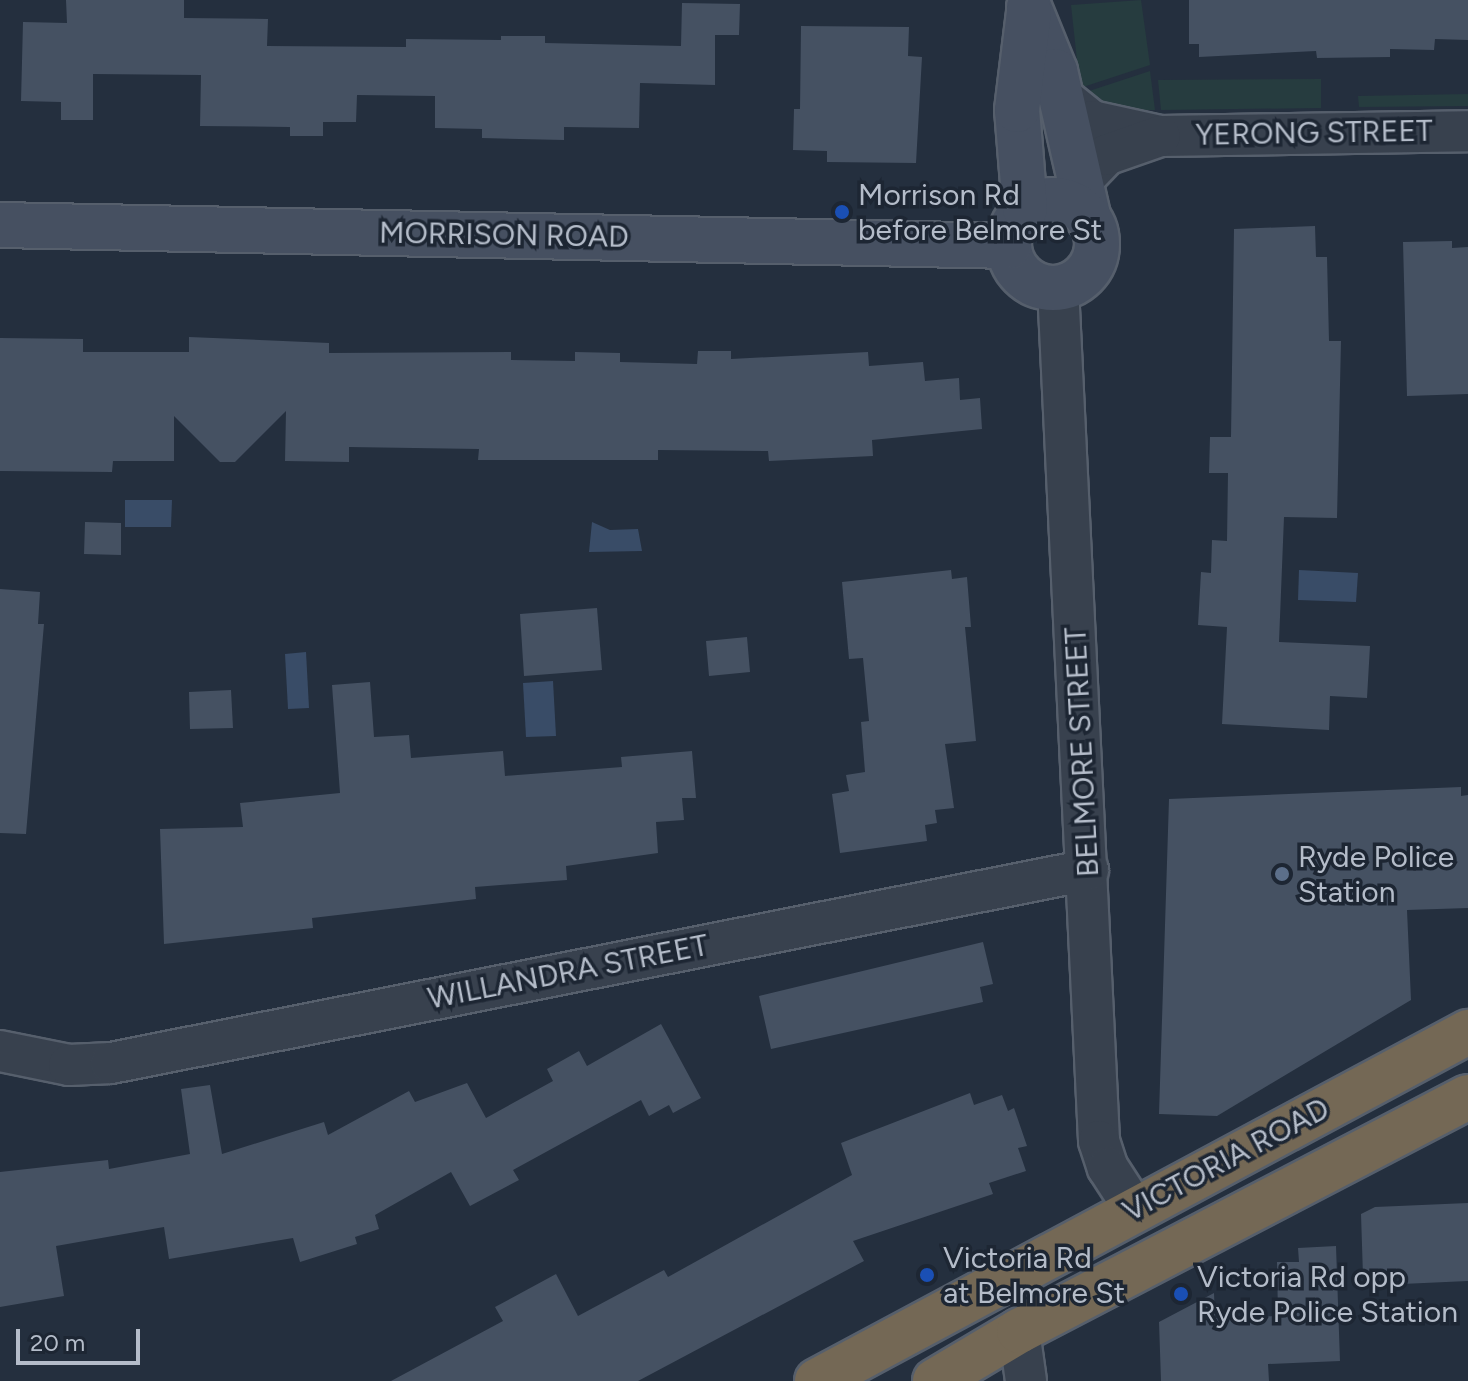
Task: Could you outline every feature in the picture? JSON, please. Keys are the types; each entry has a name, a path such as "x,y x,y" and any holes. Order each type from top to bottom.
{"highway":[{"name":"VICTORIA ROAD","path":"817,1381 1134,1208 1468,1032"},
{"name":"VICTORIA ROAD","path":"935,1381 1019,1331 1468,1097"}],"street":[{"path":"1029,4 1062,97 1096,233 1092,262 1073,283 1058,287 1030,282 1019,273 1017,110 1029,4"},
{"name":"YERONG STREET","path":"1062,97 1092,121 1160,136 1468,131"},
{"name":"YERONG STREET","path":"1081,180 1106,155 1160,136"},
{"name":"MORRISON ROAD","path":"0,225 1017,228 1038,202 1066,202 1081,180"},
{"name":"BELMORE STREET","path":"1058,287 1099,1141 1108,1168 1134,1208"},
{"name":"WILLANDRA STREET","path":"0,1051 49,1061 111,1063 1088,870"},
{"path":"1019,1331 1026,1381"}],"green space":[{"path":"1141,0 1150,65 1080,88 1071,5"},
{"path":"1150,71 1155,110 1110,110 1083,93"},
{"path":"1321,79 1321,108 1161,110 1158,80"},
{"path":"1468,94 1468,106 1359,107 1358,96"}],"water":[{"path":"125,500 172,500 171,527 125,527"},
{"path":"592,522 610,530 638,529 642,551 589,552"},
{"path":"1299,570 1358,573 1356,602 1298,600"},
{"path":"306,652 309,708 288,709 285,654"},
{"path":"553,681 556,736 526,737 523,683"}],"building":[{"path":"66,0 184,0 184,18 268,19 267,46 406,47 406,39 501,40 501,36 545,36 545,43 681,46 682,3 740,4 739,35 715,35 715,85 640,83 639,128 564,127 564,140 482,138 482,129 435,128 435,96 357,95 356,122 323,122 323,136 290,136 290,127 200,126 201,75 93,74 93,120 61,120 61,102 21,101 23,22 67,23"},
{"path":"1189,0 1468,0 1468,40 1435,39 1434,50 1390,49 1390,57 1317,58 1316,51 1199,57 1199,44 1189,44"},
{"path":"801,26 909,27 908,56 922,57 916,163 827,162 827,151 793,150 794,109 800,109"},
{"path":"1315,226 1316,257 1327,257 1329,341 1341,341 1337,518 1284,517 1279,642 1370,646 1367,698 1330,696 1329,730 1222,724 1227,627 1198,625 1201,572 1211,573 1212,540 1227,541 1228,473 1209,473 1210,437 1231,437 1234,229"},
{"path":"1452,241 1452,248 1468,247 1468,394 1407,396 1403,242"},
{"path":"189,337 329,343 329,353 511,352 511,360 575,361 575,352 620,353 620,362 697,364 698,351 731,351 731,359 868,352 869,366 923,362 925,381 959,378 960,400 980,398 982,429 872,440 873,456 769,461 768,451 658,450 658,460 478,460 479,449 349,447 349,462 285,461 286,411 235,462 220,462 174,416 174,461 113,461 112,472 0,471 0,338 83,339 83,352 189,352"},
{"path":"85,522 121,523 121,555 84,554"},
{"path":"951,570 952,579 967,577 971,627 965,627 976,741 945,744 954,808 935,810 937,823 925,825 927,841 840,853 832,794 849,791 846,775 865,772 861,722 869,721 863,658 849,659 842,582"},
{"path":"0,589 40,592 38,624 44,624 26,834 0,833"},
{"path":"597,608 602,670 524,676 520,614"},
{"path":"747,637 750,672 709,676 706,641"},
{"path":"370,682 374,737 409,735 411,758 503,751 505,776 622,767 621,757 692,751 696,798 682,798 684,820 656,822 658,853 566,866 567,880 475,887 476,899 312,918 313,928 164,944 160,829 243,827 240,803 340,793 332,685"},
{"path":"231,690 233,728 190,729 189,692"},
{"path":"1461,787 1461,796 1468,795 1468,908 1407,910 1411,1000 1217,1116 1159,1114 1169,799"},
{"path":"983,942 993,984 980,987 983,1002 771,1049 759,996"},
{"path":"661,1024 701,1098 673,1113 669,1105 649,1116 641,1100 513,1170 519,1180 470,1206 451,1172 375,1215 379,1229 355,1237 357,1244 300,1262 293,1238 169,1259 164,1227 56,1246 64,1296 0,1307 0,1172 108,1160 109,1169 190,1154 181,1089 210,1085 222,1154 324,1122 328,1135 409,1091 415,1102 467,1083 486,1118 553,1081 547,1069 579,1051 587,1066"},
{"path":"970,1093 974,1105 1002,1095 1008,1111 1014,1108 1027,1146 1018,1148 1026,1171 989,1183 993,1194 853,1241 864,1261 638,1381 391,1381 503,1321 495,1307 556,1274 578,1316 664,1270 668,1277 852,1175 841,1143"},
{"path":"1468,1203 1468,1281 1402,1284 1402,1274 1363,1276 1361,1214 1375,1207"},
{"path":"1336,1246 1340,1361 1268,1364 1269,1381 1161,1381 1159,1322 1214,1293 1215,1318 1278,1316 1277,1262 1299,1262 1298,1248"}],"place":[{"name":"Morrison Rd before Belmore St","path":"842,212"},
{"name":"Ryde Police Station","path":"1282,874"},
{"name":"Victoria Rd at Belmore St","path":"927,1275"},
{"name":"Victoria Rd opp Ryde Police Station","path":"1181,1294"}]}
